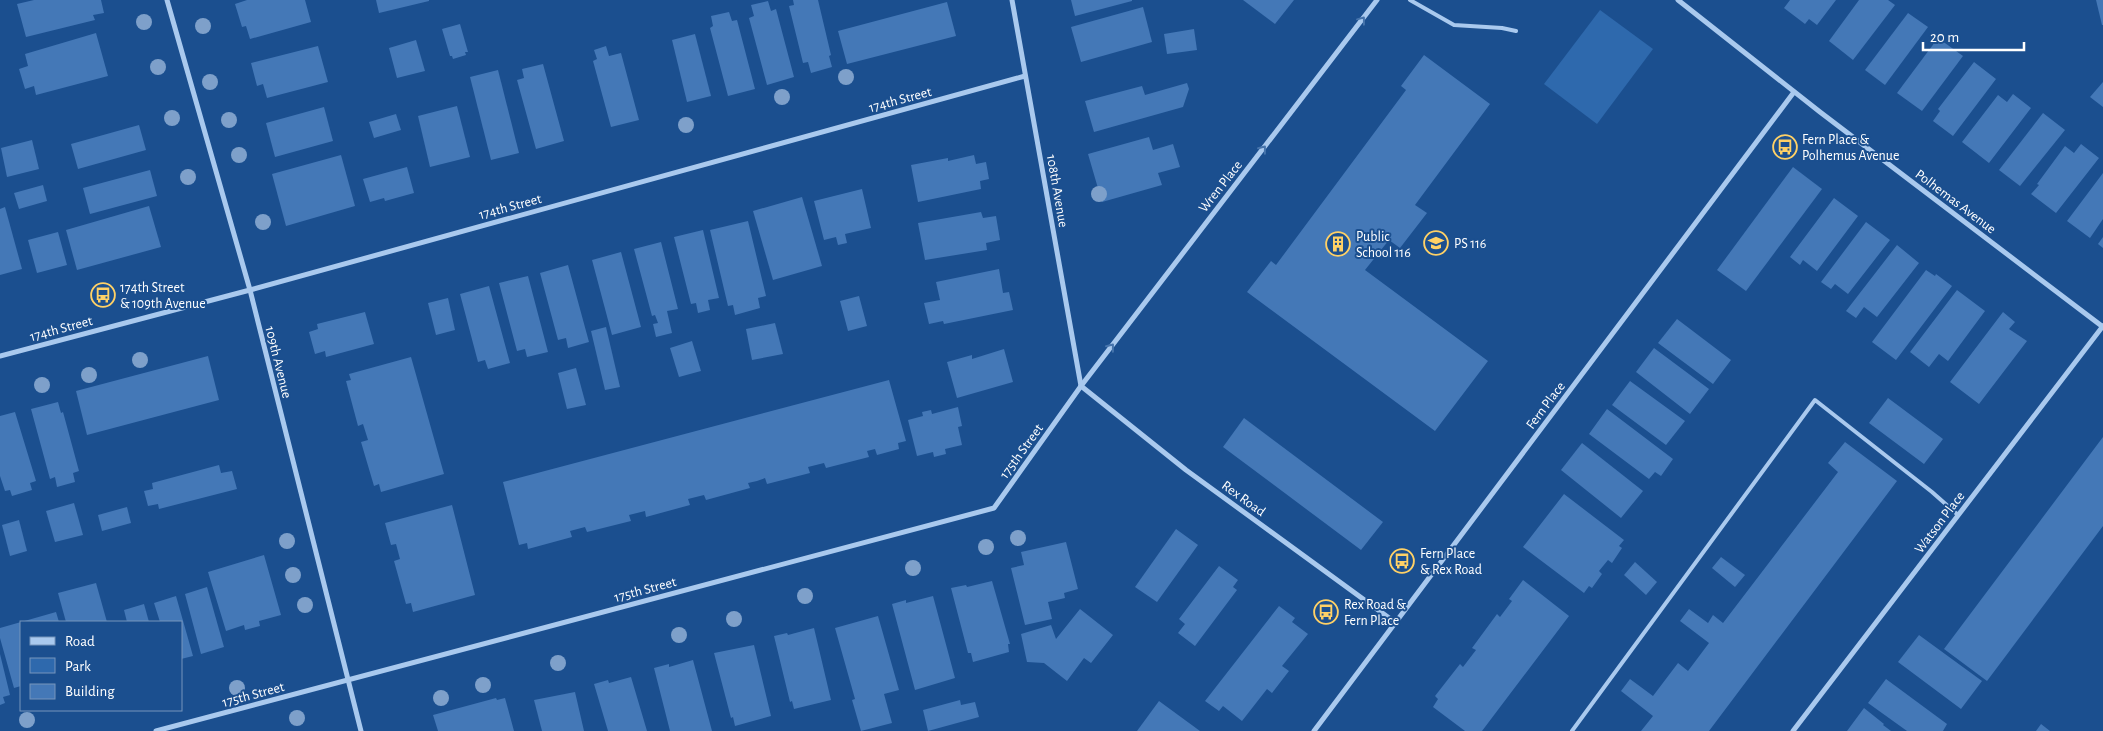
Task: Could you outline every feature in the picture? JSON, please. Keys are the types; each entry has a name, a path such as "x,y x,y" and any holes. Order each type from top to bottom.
{"street":[{"name":"109th Avenue","path":"167,0 250,290 361,731"},
{"name":"108th Avenue","path":"1012,0 1081,386"},
{"name":"Wren Place","path":"1081,386 1377,0"},
{"name":"Polhemas Avenue","path":"1678,0 1794,92 2103,327"},
{"name":"174th Street","path":"0,356 250,290 1026,76"},
{"name":"Fern Place","path":"1314,731 1794,92"},
{"name":"Watson Place","path":"1793,731 2103,327"},
{"name":"Rex Road","path":"1081,386 1186,470 1396,623"},
{"name":"175th Street","path":"156,731 994,508 1081,386"}],"lane":[{"path":"1410,0 1454,25 1502,28 1516,31"},
{"path":"1572,731 1815,400 1932,492 1958,515"}],"green space":[{"path":"1600,10 1653,49 1597,124 1544,84"}],"building":[{"path":"34,0 101,0 104,13 93,15 95,20 26,37 17,4"},
{"path":"247,0 305,0 311,22 250,39 246,26 242,27 235,4"},
{"path":"376,0 429,0 429,1 379,13"},
{"path":"793,0 818,0 832,67 811,73 808,62 803,63 789,6 794,5"},
{"path":"1071,0 1132,0 1132,1 1075,16"},
{"path":"1243,0 1294,0 1275,24"},
{"path":"1790,0 1836,0 1817,25 1809,19 1805,24 1784,8"},
{"path":"1859,0 1888,0 1895,5 1853,60 1829,41"},
{"path":"2096,0 2103,0 2103,25 2102,25"},
{"path":"768,1 771,11 776,9 794,77 767,85 749,18 754,16 751,5"},
{"path":"947,2 956,36 847,64 838,31"},
{"path":"1143,7 1152,42 1081,62 1071,27"},
{"path":"729,12 732,21 737,20 755,89 728,96 710,28 713,26 711,16"},
{"path":"1908,13 1928,27 1885,85 1865,70"},
{"path":"460,24 468,52 465,52 466,55 453,59 450,56 442,29"},
{"path":"1194,29 1197,50 1167,54 1164,34"},
{"path":"96,33 108,76 36,95 34,86 25,89 19,69 28,66 25,54"},
{"path":"695,34 711,96 687,102 672,40"},
{"path":"1938,38 1963,56 1922,111 1897,93"},
{"path":"416,40 425,71 397,78 389,48"},
{"path":"318,46 328,82 267,98 263,84 257,86 251,63"},
{"path":"606,46 609,56 621,53 639,120 611,127 593,61 597,59 594,50"},
{"name":"Public School 116","path":"1424,55 1490,104 1415,205 1427,213 1400,248 1389,240 1365,270 1488,361 1435,431 1247,292 1271,261 1276,265 1406,90 1401,86"},
{"path":"1974,62 1996,79 1953,136 1933,121 1940,111 1938,109"},
{"path":"543,64 564,141 536,149 517,80 524,78 522,69"},
{"path":"498,70 519,153 491,160 470,77"},
{"path":"2103,82 2103,107 2090,97"},
{"path":"1187,83 1189,89 1183,107 1094,132 1085,101 1142,86 1145,95"},
{"path":"2013,94 2031,108 1989,163 1962,142 1998,95 2007,102"},
{"path":"457,106 470,157 430,167 418,116"},
{"path":"324,107 333,141 275,157 266,123"},
{"path":"2043,113 2065,130 2020,186 1999,170"},
{"path":"396,114 401,130 374,138 369,122"},
{"path":"139,125 146,150 78,169 71,144"},
{"path":"1149,137 1153,150 1173,144 1180,167 1158,173 1162,185 1102,202 1088,154"},
{"path":"32,140 39,169 7,177 1,148"},
{"path":"2081,144 2099,158 2056,213 2031,194 2065,146 2074,153"},
{"path":"341,155 355,206 286,226 272,174"},
{"path":"974,155 976,164 986,162 989,179 980,181 981,189 918,202 911,165 948,158 948,161"},
{"path":"407,167 414,193 385,201 384,198 370,202 363,179"},
{"path":"1793,167 1822,189 1746,291 1717,270"},
{"path":"150,170 157,196 90,214 83,188"},
{"path":"2103,173 2103,219 2090,238 2067,221"},
{"path":"43,185 47,201 19,209 14,193"},
{"path":"862,189 871,228 845,234 847,243 838,245 836,237 824,240 814,201"},
{"path":"802,197 822,266 773,280 753,211"},
{"path":"1834,198 1858,216 1817,271 1803,260 1800,265 1790,257"},
{"path":"149,206 161,247 77,270 66,230"},
{"path":"5,207 22,269 0,275 0,209"},
{"path":"981,212 983,218 996,216 1000,240 986,243 987,250 925,260 918,223"},
{"path":"748,221 766,296 758,298 760,308 735,315 733,305 728,306 710,230"},
{"path":"1866,222 1890,240 1848,294 1835,284 1831,289 1821,282"},
{"path":"703,230 719,298 708,300 710,310 698,313 696,303 691,304 674,237"},
{"path":"58,232 67,265 37,273 28,240"},
{"path":"2103,237 2103,248 2098,244"},
{"path":"661,242 678,309 667,311 672,333 656,337 653,324 658,323 655,315 652,316 634,249"},
{"path":"1897,245 1919,263 1877,317 1864,307 1856,318 1846,311"},
{"path":"621,252 641,327 612,335 592,260"},
{"path":"568,265 589,342 568,348 566,338 558,340 540,273"},
{"path":"999,269 1003,293 1009,292 1013,310 944,324 943,321 929,324 924,303 940,300 936,282"},
{"path":"1926,270 1935,276 1936,274 1952,286 1896,360 1872,342"},
{"path":"528,276 548,352 527,357 525,349 517,351 499,283"},
{"path":"489,286 510,363 488,369 485,360 478,362 460,294"},
{"path":"1957,290 1985,311 1948,361 1939,354 1929,367 1910,352"},
{"path":"859,296 867,326 848,331 840,301"},
{"path":"448,298 455,330 436,335 428,303"},
{"path":"365,312 374,344 326,357 325,351 315,354 309,332 318,329 317,324"},
{"path":"2003,312 2015,322 2009,329 2027,341 1979,404 1950,382"},
{"path":"1677,319 1731,360 1713,384 1658,343"},
{"path":"775,323 783,354 752,360 746,329"},
{"path":"606,327 620,387 605,390 591,331"},
{"path":"692,341 701,371 679,377 670,348"},
{"path":"1654,348 1709,389 1690,414 1636,372"},
{"path":"1004,349 1013,382 957,398 947,362 972,355 972,359"},
{"path":"208,356 219,400 87,435 76,391"},
{"path":"411,357 444,474 381,492 379,484 374,486 361,442 368,440 363,424 358,426 346,381 351,380 349,374"},
{"path":"576,368 586,405 567,409 558,373"},
{"path":"889,380 906,441 898,443 899,449 877,455 875,449 867,451 869,457 826,468 824,463 808,467 810,473 767,484 765,478 748,483 750,488 706,500 704,495 688,499 690,505 646,517 645,511 629,515 631,521 587,532 585,527 570,531 572,537 528,549 527,543 519,545 503,482"},
{"path":"1630,381 1685,421 1666,445 1612,405"},
{"path":"1888,398 1943,439 1924,464 1869,423"},
{"path":"58,402 61,413 63,412 79,471 73,473 75,482 57,487 55,477 50,479 31,409"},
{"path":"958,407 962,426 958,427 962,445 945,449 946,454 934,457 933,452 917,456 908,420 923,416 922,412 931,410 932,414"},
{"path":"1607,409 1673,459 1661,476 1655,472 1649,479 1589,434"},
{"path":"15,412 36,481 30,483 32,490 12,496 10,490 5,491 0,476 0,416"},
{"path":"1244,418 1383,522 1361,550 1223,447"},
{"path":"2103,437 2103,526 1987,681 1944,649"},
{"path":"1845,442 1897,481 1709,731 1641,731 1653,716 1621,691 1630,679 1653,696 1678,663 1688,671 1709,643 1680,621 1689,609 1708,623 1713,615 1723,623 1838,472 1828,463"},
{"path":"1582,443 1643,491 1621,518 1561,470"},
{"path":"219,465 221,473 232,471 237,489 159,509 158,504 148,506 144,491 153,489 152,483"},
{"path":"1564,494 1624,540 1619,546 1622,548 1612,563 1608,560 1599,571 1602,574 1592,588 1589,586 1584,593 1523,547"},
{"path":"74,503 83,535 55,542 46,511"},
{"path":"452,505 475,595 413,612 411,603 406,604 394,561 400,559 396,544 391,545 385,523"},
{"path":"127,507 131,523 102,531 98,515"},
{"path":"19,520 27,551 10,556 2,525"},
{"path":"1176,529 1198,545 1157,602 1135,587"},
{"path":"1066,542 1078,589 1064,593 1065,598 1048,602 1052,619 1025,625 1011,568 1024,565 1021,552"},
{"path":"264,555 281,615 259,621 260,626 245,630 244,625 226,631 208,572"},
{"path":"1721,557 1745,575 1735,587 1712,568"},
{"path":"1635,562 1657,582 1646,595 1624,575"},
{"path":"1219,566 1238,580 1233,587 1237,590 1195,646 1178,633 1185,624 1179,619"},
{"path":"1523,580 1569,616 1482,731 1465,731 1433,707 1438,699 1435,696 1460,664 1463,667 1476,650 1472,648 1497,614 1500,617 1512,601 1509,599"},
{"path":"992,581 1010,644 1008,644 1009,652 973,662 971,653 968,653 951,588 966,585 967,587"},
{"path":"96,583 107,621 66,621 58,593"},
{"path":"207,587 224,647 201,654 185,594"},
{"path":"176,596 193,656 182,659 182,621 160,621 154,603"},
{"path":"933,596 955,678 915,690 892,604 906,600 906,603"},
{"path":"144,604 149,621 127,621 124,610"},
{"path":"1279,606 1295,618 1292,622 1308,634 1282,666 1289,671 1272,693 1267,689 1242,721 1223,706 1219,711 1205,701"},
{"path":"1080,609 1113,635 1091,663 1084,658 1067,681 1044,663 1027,662 1021,634 1051,625 1056,639"},
{"path":"56,612 59,621 24,621"},
{"path":"878,616 899,690 884,694 892,723 861,731 852,700 855,699 835,628"},
{"path":"20,622 20,686 14,688 0,638 0,628"},
{"path":"814,628 831,700 794,709 792,701 790,702 774,636 787,633 788,635"},
{"path":"1919,635 1982,681 1961,709 1898,662"},
{"path":"754,645 771,716 735,726 733,717 731,718 714,653"},
{"path":"0,654 10,695 3,697 5,703 0,705"},
{"path":"693,660 712,731 670,731 654,668 669,664 669,667"},
{"path":"631,677 647,731 608,731 594,684 608,680 609,683"},
{"path":"1886,679 1947,724 1943,731 1907,731 1868,703"},
{"path":"575,692 584,731 542,731 534,700"},
{"path":"496,698 497,700 505,698 514,731 438,731 433,715"},
{"path":"960,700 961,705 975,702 979,717 928,731 923,710"},
{"path":"1159,701 1200,731 1137,731"},
{"path":"1864,708 1884,724 1891,731 1847,731"},
{"path":"2041,724 2050,731 2036,731"}],"place":[{"name":"Fern Place & Polhemus Avenue","path":"1785,147"},
{"name":"PS 116","path":"1436,243"},
{"name":"Public School 116","path":"1338,244"},
{"name":"174th Street & 109th Avenue","path":"103,295"},
{"name":"Fern Place & Rex Road","path":"1402,561"},
{"name":"Rex Road & Fern Place","path":"1326,612"}]}
